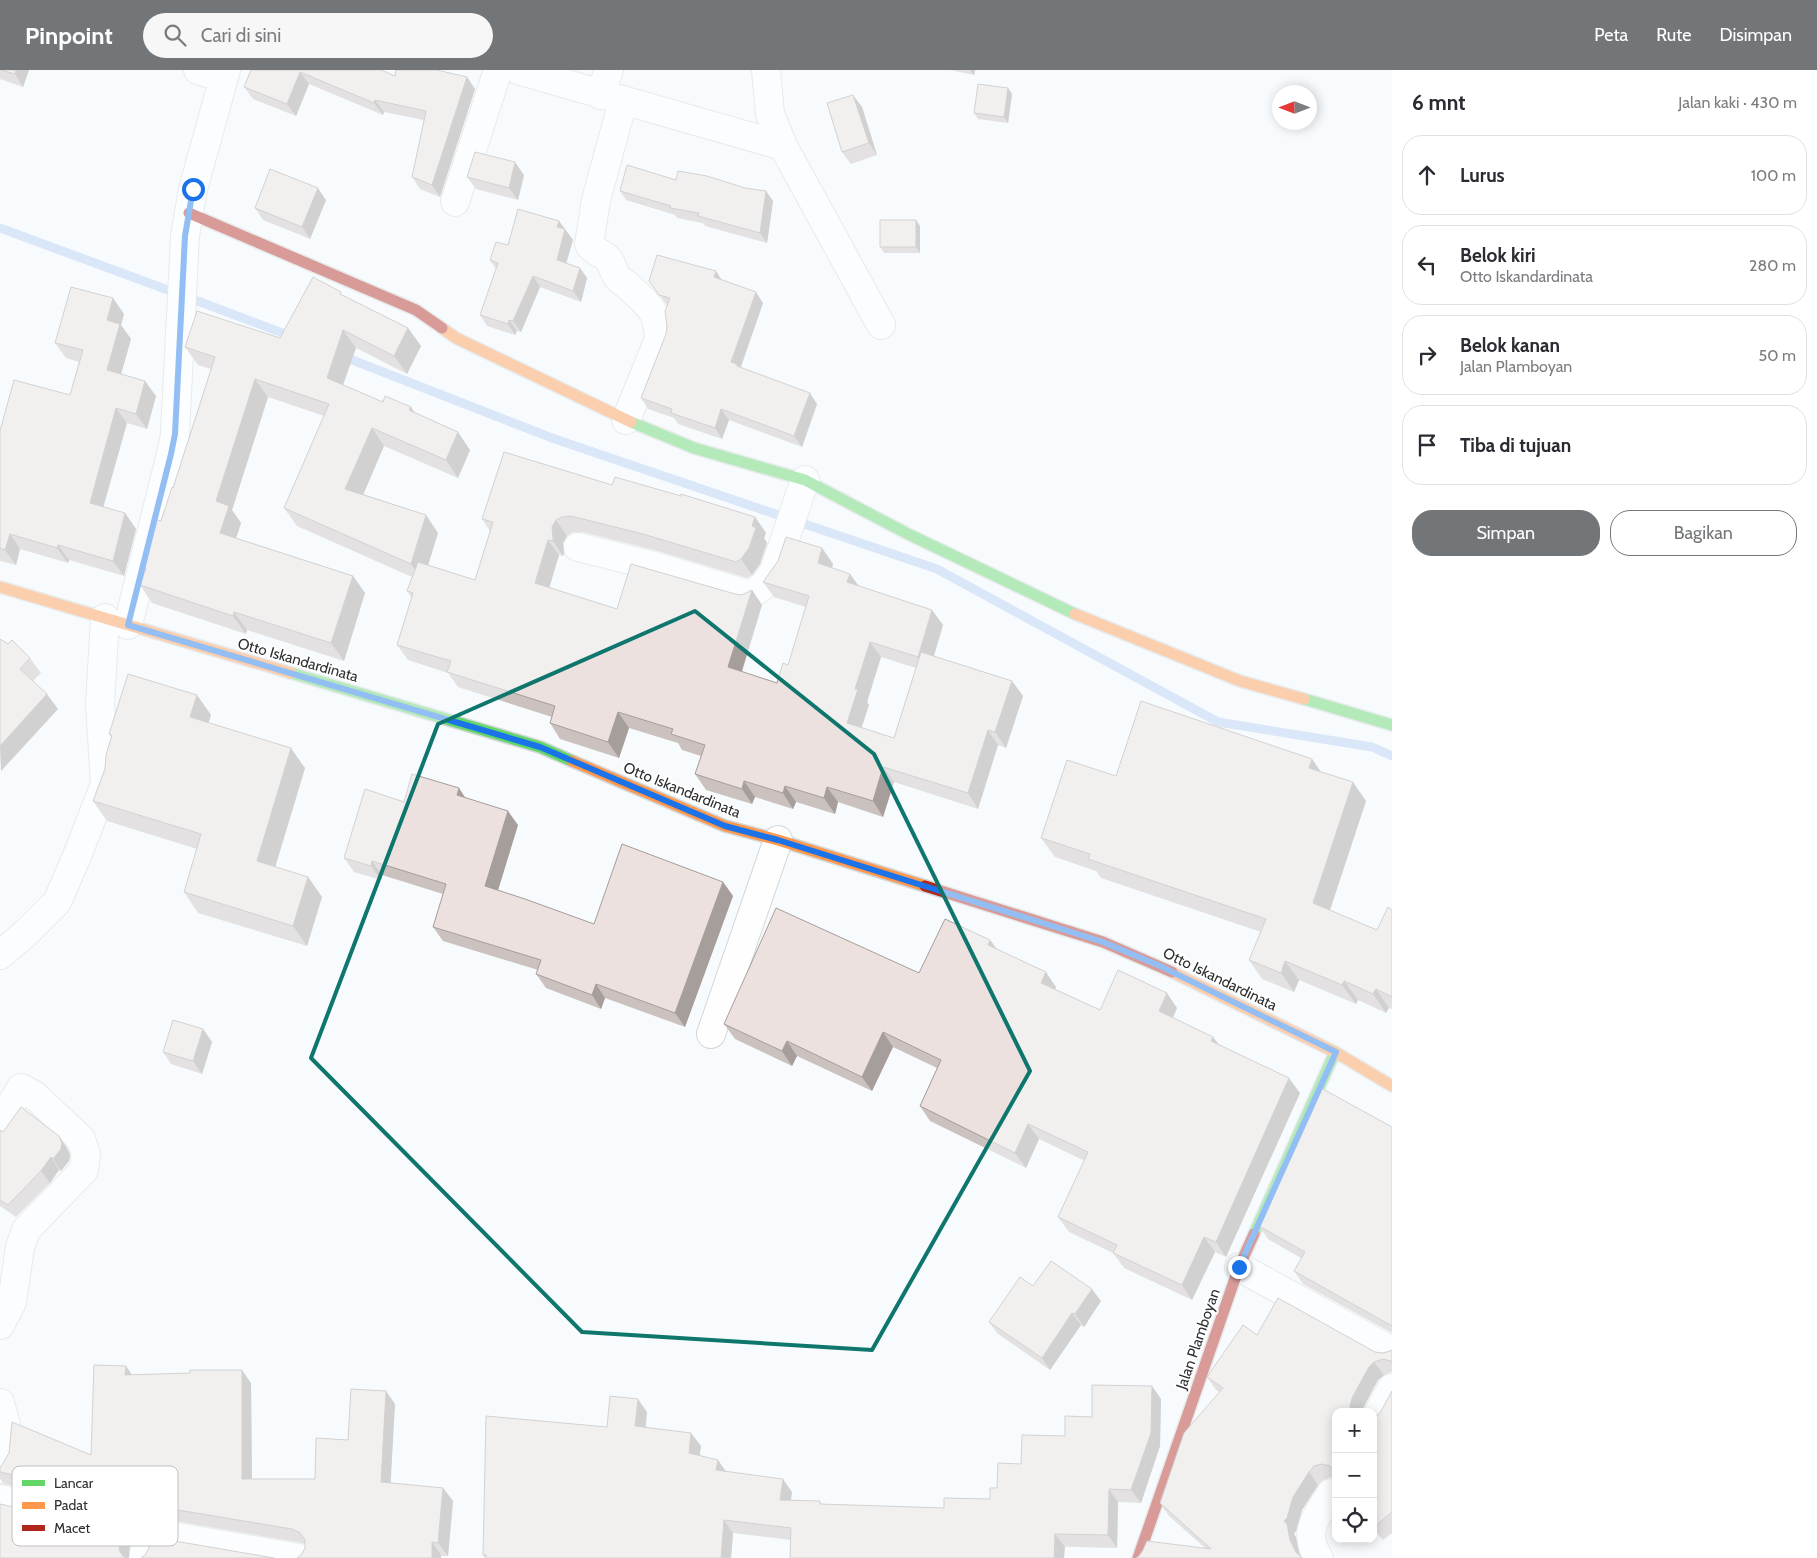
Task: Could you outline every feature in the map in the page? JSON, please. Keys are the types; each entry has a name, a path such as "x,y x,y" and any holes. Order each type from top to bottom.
{"street":[{"path":"0,955 27,932 57,902 105,784 100,704 117,622 171,454 175,434 187,225 193,189 224,74 198,70"},
{"path":"455,202 498,70"},
{"path":"518,70 611,89 783,146"},
{"path":"766,70 770,114 783,146 881,325"},
{"path":"611,89 589,244 594,250 610,261 616,275 650,306 659,327 659,339 626,420"},
{"path":"187,225 416,310 456,338 626,420 694,448 805,480 908,534 1067,611 1240,682 1366,716 1392,725"},
{"path":"578,547 650,565 750,595 763,586 774,571 805,480"},
{"name":"Otto Iskandardinata","path":"0,587 540,747 725,826 778,840 1103,942 1160,966 1336,1052 1392,1086"},
{"path":"711,1034 778,840"},
{"name":"Jalan Plamboyan","path":"1138,1558 1239,1267 1336,1052"},
{"path":"0,1118 2,1119 21,1088 34,1095 73,1130 81,1139 86,1154 84,1170 26,1230 20,1247 6,1313"},
{"path":"1239,1267 1392,1351"},
{"path":"1377,1413 1392,1388"},
{"path":"0,1404 6,1425 4,1460 0,1469"},
{"path":"1319,1558 1310,1543 1311,1527 1331,1493"},
{"path":"178,1537 299,1558"}],"highlighted area":[{"path":"695,611 874,754 1030,1071 872,1350 582,1332 311,1058 438,724"}],"building":[{"path":"1,70 16,70 15,74"},
{"path":"251,70 381,70 395,76 396,70 437,70 467,77 432,185 412,177 426,111 375,100 374,103 300,72 287,104 244,87"},
{"path":"978,84 1008,88 1004,117 974,113"},
{"path":"853,95 869,143 842,152 827,103"},
{"path":"475,152 515,162 509,188 467,177"},
{"path":"627,165 676,180 678,171 707,176 745,188 766,191 760,233 698,216 699,213 670,208 671,206 620,191"},
{"path":"270,169 318,188 302,227 255,208"},
{"path":"518,209 559,221 557,227 565,229 557,260 580,268 573,291 533,276 513,321 509,320 508,324 480,315 498,263 490,260 496,242 508,245"},
{"path":"880,220 916,220 916,247 880,247"},
{"path":"657,255 716,271 714,277 756,292 731,362 737,364 737,366 810,393 794,436 721,409 715,428 671,413 672,409 641,398 667,327 665,311 670,298 659,295 649,281"},
{"path":"313,277 341,292 340,294 408,328 394,356 343,330 327,378 383,402 385,396 411,407 409,410 458,432 446,460 372,428 345,489 426,515 411,564 284,508 329,404 255,379 216,501 229,506 220,533 353,576 331,643 234,612 233,616 140,585 146,568 142,567 154,519 161,521 215,357 185,347 197,311 280,338"},
{"path":"71,287 113,298 107,320 120,324 107,370 145,381 136,414 116,408 90,503 125,513 113,561 58,545 57,548 10,534 5,550 0,548 0,431 14,380 70,395 83,350 55,343"},
{"path":"504,452 612,485 615,477 681,496 681,494 755,517 752,526 756,528 749,548 741,559 736,562 643,534 571,516 562,517 556,520 552,527 553,541 548,540 535,583 617,609 631,564 735,594 742,595 752,590 728,667 777,683 783,663 788,665 809,596 763,582 778,561 786,537 822,548 818,563 850,574 847,582 932,610 918,657 870,642 855,689 858,689 847,723 894,738 921,652 1012,681 995,732 988,730 968,793 883,767 873,801 827,787 824,798 785,786 783,793 744,781 742,789 695,774 705,745 671,734 673,729 618,712 608,742 550,723 555,706 447,672 451,661 397,645 413,593 407,591 418,562 475,580 493,522 482,519"},
{"path":"0,639 8,644 12,640 30,658 20,669 47,694 0,746"},
{"path":"128,674 197,695 190,717 291,748 257,861 308,877 293,926 184,892 201,834 93,801 105,769 106,755 112,735 109,734"},
{"path":"1141,701 1312,759 1309,768 1353,782 1313,903 1377,930 1388,907 1392,910 1392,997 1376,989 1373,994 1344,981 1342,985 1285,961 1281,973 1249,960 1266,919 1088,859 1090,854 1041,838 1067,760 1116,776"},
{"path":"412,774 459,788 457,795 508,811 485,886 594,924 622,844 723,882 675,1013 596,984 592,995 536,974 541,960 433,927 446,884 372,861 371,866 344,858 365,789 404,802"},
{"path":"776,908 919,973 945,919 990,940 988,945 1046,972 1041,983 1100,1010 1118,970 1167,993 1159,1011 1213,1037 1211,1041 1289,1078 1216,1242 1204,1237 1182,1285 1113,1253 1117,1245 1058,1217 1088,1152 1028,1124 1015,1153 920,1106 941,1060 883,1032 862,1077 787,1041 782,1051 724,1024"},
{"path":"173,1020 203,1029 193,1061 163,1052"},
{"path":"1321,1088 1392,1127 1392,1326 1294,1271 1305,1252 1259,1226"},
{"path":"21,1107 59,1136 62,1143 61,1149 53,1159 51,1157 41,1171 8,1205 0,1200 0,1130 3,1132"},
{"path":"1051,1261 1092,1289 1075,1314 1072,1313 1042,1358 989,1322 1020,1277 1033,1286"},
{"path":"1278,1298 1375,1352 1383,1353 1392,1350 1392,1363 1383,1359 1374,1362 1369,1367 1352,1398 1350,1408 1332,1408 1332,1468 1322,1464 1314,1466 1293,1497 1287,1518 1284,1521 1287,1524 1290,1540 1296,1552 1302,1558 1136,1558 1143,1550 1147,1541 1211,1549 1160,1503 1184,1433 1223,1388 1207,1377 1243,1325 1257,1335"},
{"path":"94,1365 126,1366 125,1375 190,1373 190,1370 242,1370 242,1479 315,1479 316,1438 348,1440 351,1389 386,1391 381,1482 443,1488 438,1543 432,1542 432,1558 297,1558 305,1548 305,1540 300,1533 292,1529 178,1510 178,1466 12,1466 12,1475 0,1472 0,1468 9,1453 12,1422 91,1455"},
{"path":"1092,1385 1152,1386 1151,1433 1131,1490 1109,1489 1108,1535 1055,1534 1054,1558 790,1558 791,1528 724,1520 721,1558 486,1558 486,1555 483,1555 486,1416 607,1427 610,1396 638,1399 635,1426 691,1433 689,1453 718,1460 716,1470 783,1479 780,1500 820,1501 820,1504 944,1508 944,1498 990,1499 990,1488 997,1488 998,1463 1021,1464 1022,1435 1065,1436 1065,1416 1092,1417"},
{"path":"1392,1391 1392,1512 1377,1524 1377,1416"},
{"path":"0,1504 12,1507 12,1546 119,1546 119,1550 126,1558 0,1558"},
{"path":"178,1542 274,1558 141,1558 149,1546 178,1546"}],"waterway":[{"path":"0,228 293,337"},
{"path":"342,356 552,438 937,569 1218,722 1372,747 1392,756"}],"traffic: fast":[{"path":"631,422 694,448 805,480 908,534 1075,614"},
{"path":"291,673 540,747 572,761"},
{"path":"1304,699 1392,725"},
{"path":"1254,1234 1335,1052"}],"traffic: slow":[{"path":"442,328 456,338 631,422"},
{"path":"0,587 291,673"},
{"path":"1075,614 1240,681 1304,699"},
{"path":"572,761 725,826 778,840 925,886"},
{"path":"1172,972 1335,1052 1392,1086"}],"traffic: jam":[{"path":"189,213 416,310 442,328"},
{"path":"925,886 1103,942 1172,972"},
{"path":"1138,1558 1239,1267 1254,1234"}],"route":[{"path":"193,189 185,236 175,434 128,625 540,747 725,826 778,840 1103,942 1160,966 1336,1052 1239,1267"}]}
